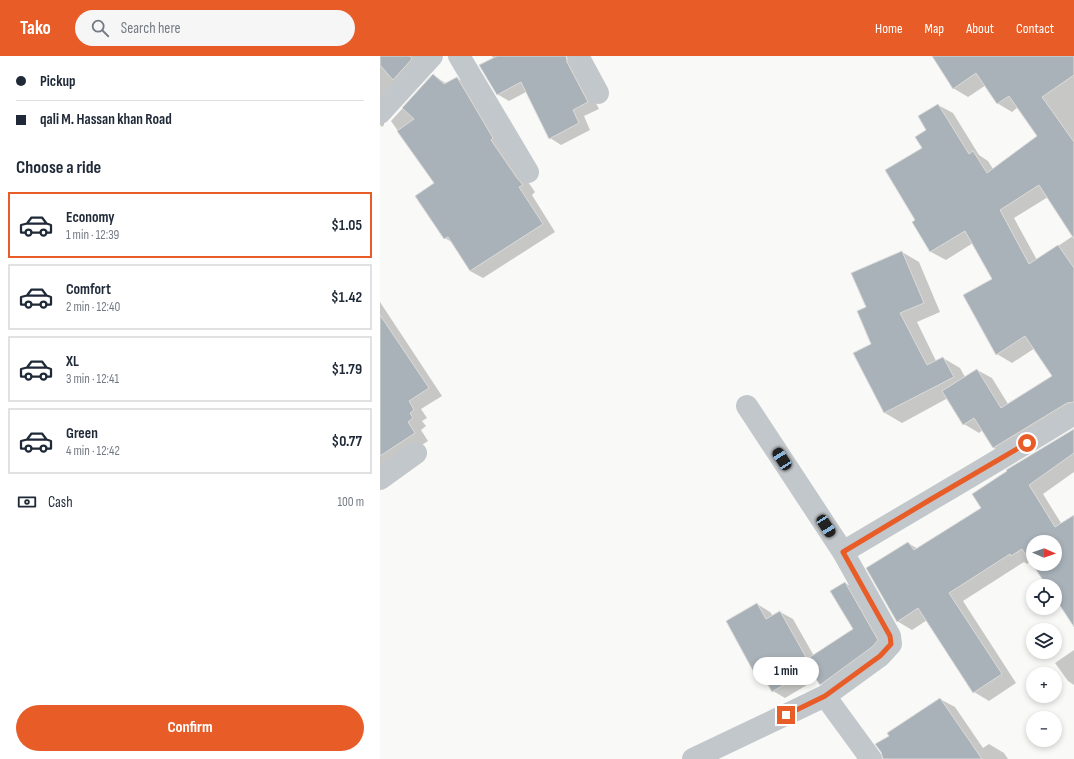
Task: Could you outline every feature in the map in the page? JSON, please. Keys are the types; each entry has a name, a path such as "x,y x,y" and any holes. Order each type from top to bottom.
{"street":[{"path":"380,113 432,56"},
{"path":"459,56 528,172"},
{"path":"578,56 598,93"},
{"path":"693,759 825,696 880,656 891,644 890,636 843,552 747,406"},
{"path":"843,552 1074,414"},
{"path":"380,479 416,453"},
{"path":"825,696 871,759"}],"building":[{"path":"380,56 410,56 412,59 393,80 380,65"},
{"path":"497,56 566,56 567,62 588,102 573,110 579,123 549,139 521,82 497,95 479,65"},
{"path":"932,56 1074,56 1074,75 1042,97 1074,142 1074,239 1039,185 1000,210 1029,264 1058,245 1074,268 1074,402 1067,403 993,448 974,418 963,425 942,391 977,369 1001,408 1052,376 1025,336 996,355 963,295 992,279 965,231 930,252 912,222 915,220 885,170 922,148 915,137 926,130 918,116 938,104 969,154 973,151 987,173 1037,136 1009,96 997,104 976,73 953,89"},
{"path":"433,74 444,84 457,77 493,138 491,140 523,185 519,187 543,224 470,271 448,237 444,239 415,196 434,183 397,131 414,119 402,108"},
{"path":"902,251 924,303 900,313 927,365 943,357 954,377 884,413 853,353 871,344 857,311 866,307 851,273"},
{"path":"380,315 429,388 409,401 414,410 410,413 413,418 408,422 415,433 380,456"},
{"path":"1074,429 1074,453 1029,485 1055,527 1074,515 1074,627 1062,609 1062,579 1042,579 1037,571 1062,571 1062,535 1026,535 1026,555 1022,549 1011,556 1010,554 949,593 1002,674 973,693 918,608 897,622 866,568 908,542 914,550 981,508 972,494 1007,471 1006,470"},
{"path":"845,582 878,640 872,647 820,685 809,669 772,692 764,678 758,680 726,621 757,603 766,619 780,611 807,659 853,629 830,591"},
{"path":"940,698 982,759 883,759 881,752 875,744 889,736 887,733"}],"route":[{"path":"786,715 825,696 880,656 891,644 890,636 843,552 1027,443"}]}
